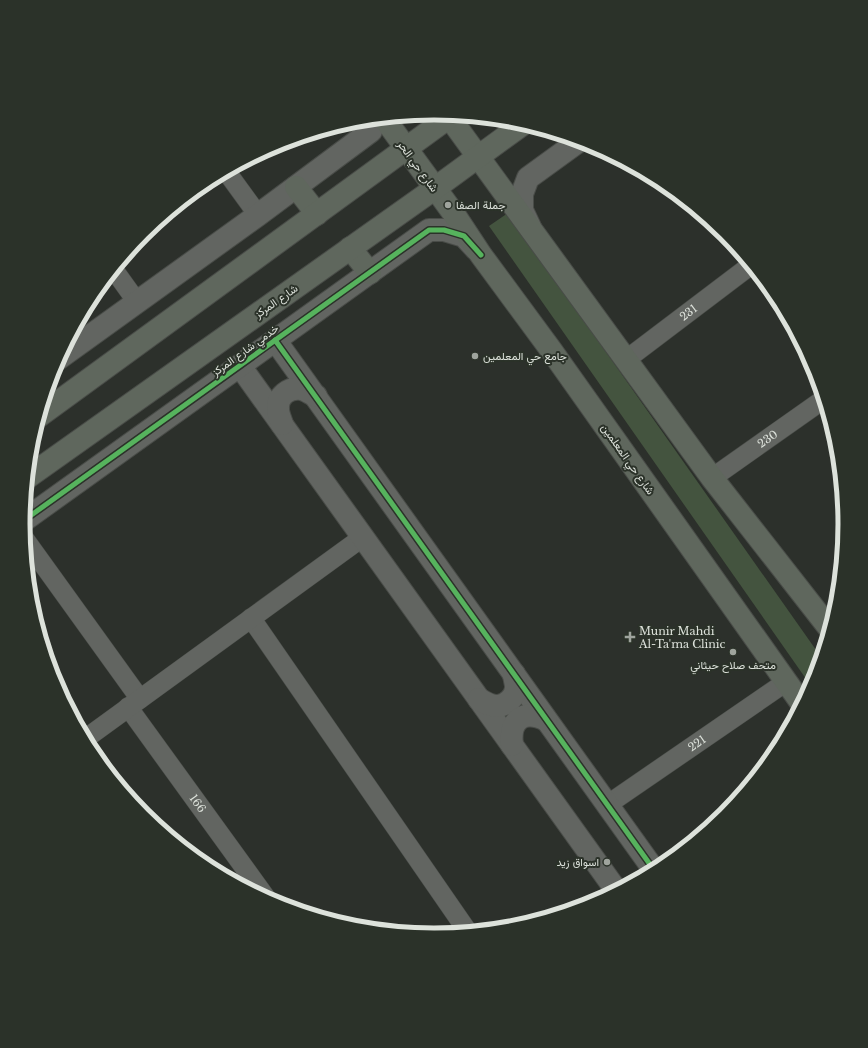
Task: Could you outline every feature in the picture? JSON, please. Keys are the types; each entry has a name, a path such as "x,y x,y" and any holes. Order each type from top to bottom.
{"main road":[{"path":"46,411 406,149 443,120"},
{"path":"454,121 712,478 825,623"},
{"name":"شارع حي الحر","path":"387,123 434,189 454,214"},
{"name":"شارع المركز","path":"33,474 434,189 516,129"},
{"path":"296,188 317,214"},
{"name":"شارع حي المعلمين","path":"454,214 481,255 551,350 798,699"},
{"path":"350,248 370,273"}],"street":[{"path":"69,351 296,188 371,131 373,125"},
{"path":"530,228 522,210 522,194 528,178 573,145"},
{"path":"229,176 258,215"},
{"name":"خدمي شارع المركز","path":"30,517 429,230 444,230 464,236 481,255"},
{"name":"231","path":"627,359 747,268"},
{"path":"117,274 137,302"},
{"path":"275,340 650,865"},
{"path":"240,366 613,886"},
{"path":"282,424 278,409 279,400 285,392 293,388 303,389 316,396"},
{"name":"230","path":"712,478 819,402"},
{"path":"90,735 363,537"},
{"name":"166","path":"31,548 260,888"},
{"path":"251,618 464,927"},
{"path":"479,699 496,706 505,704 512,698 516,688 514,674"},
{"name":"221","path":"607,805 786,682"},
{"path":"512,745 511,736 513,726 518,719 527,715 536,716 546,720"}],"green space":[{"path":"508,213 818,652 807,680 489,226"}],"cycle path":[{"path":"30,516 429,230 444,230 464,236 481,255"},
{"path":"275,340 650,865"}],"place":[{"name":"جملة الصفا","path":"448,205"},
{"name":"جامع حي المعلمين","path":"475,356"},
{"name":"Munir Mahdi Al-Ta'ma Clinic","path":"630,637"},
{"name":"متحف صلاح حيثاني","path":"733,652"},
{"name":"اسواق زيد","path":"607,862"}]}
